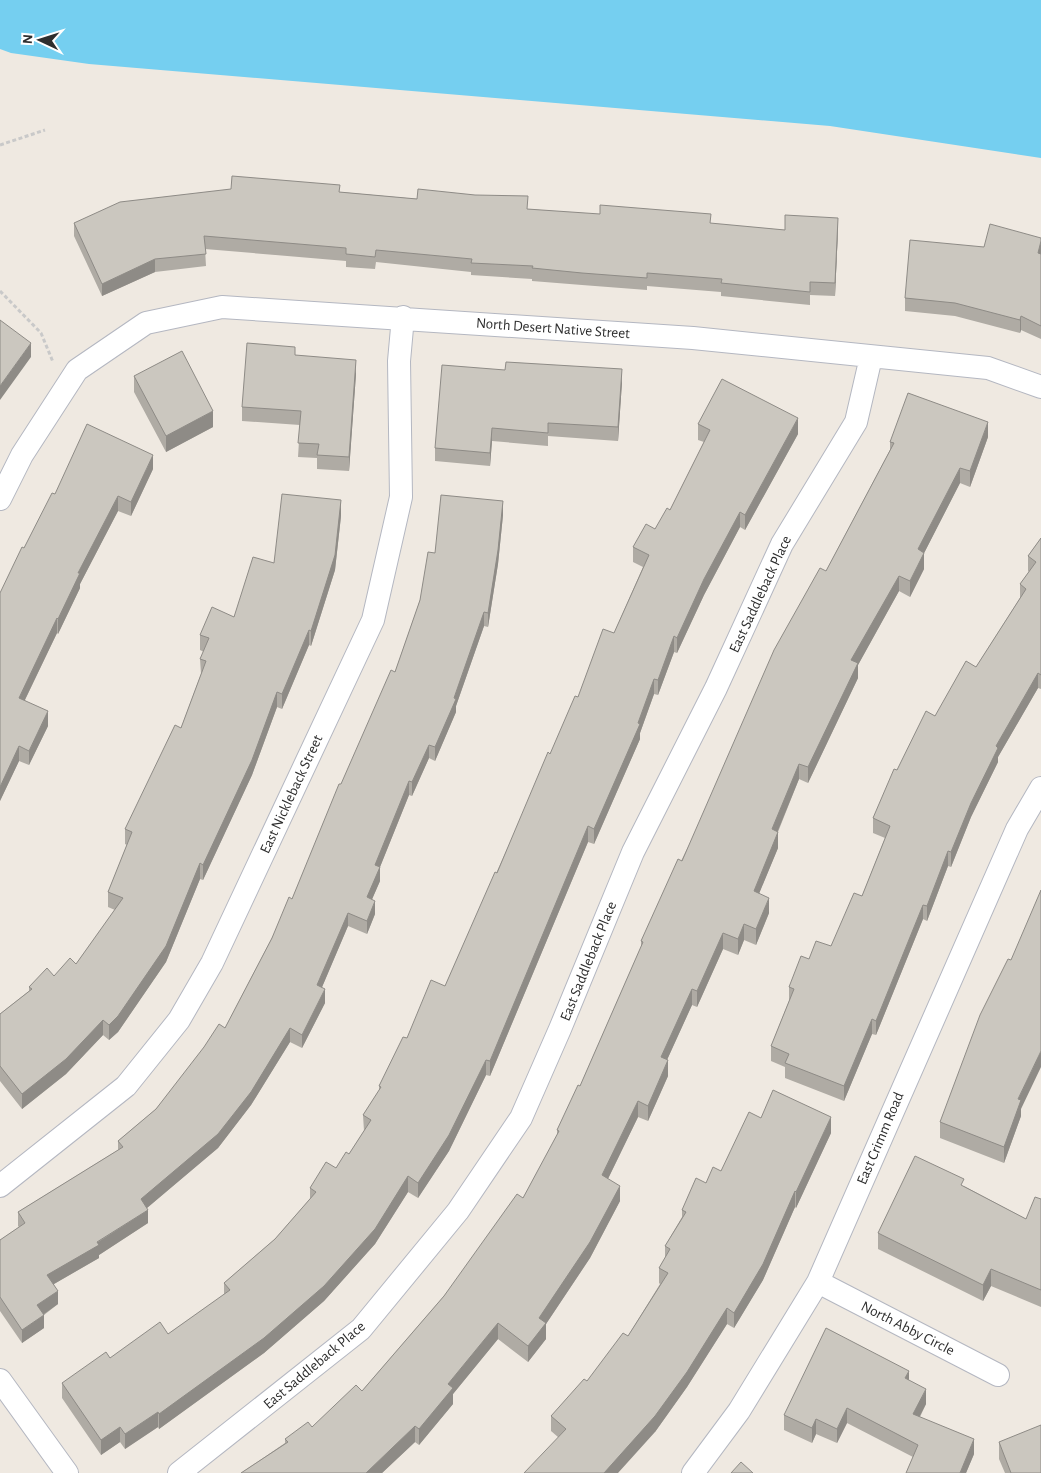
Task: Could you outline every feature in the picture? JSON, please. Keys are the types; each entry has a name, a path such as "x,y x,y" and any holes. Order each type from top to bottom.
{"street":[{"name":"North Desert Native Street","path":"74,375 146,323 222,306 325,315 403,317 693,338 988,368 1041,387"},
{"name":"East Nickleback Street","path":"0,1186 126,1086 180,1020 212,963 373,620 401,497 399,361 403,317"},
{"name":"East Saddleback Place","path":"178,1473 361,1329 458,1211 521,1118 633,852 716,688 782,544 856,422 871,357"},
{"path":"0,500 22,455 74,375"},
{"name":"East Crimm Road","path":"693,1473 739,1411 818,1282 1017,829 1041,788"},
{"name":"North Abby Circle","path":"818,1282 998,1375"},
{"path":"0,1380 67,1473"}],"path":[{"path":"0,144 44,130"},
{"path":"0,292 41,333 56,369 74,375"}],"water":[{"path":"0,0 1041,0 1041,158 830,126 89,64 11,53 0,49"}],"building":[{"path":"232,176 340,185 339,192 417,199 418,189 475,195 528,196 527,209 600,214 600,205 711,214 710,223 785,230 785,215 838,218 835,283 810,282 810,292 721,283 722,279 647,273 647,278 582,273 532,268 533,266 471,263 472,259 376,250 375,257 346,254 346,248 204,236 206,254 155,259 102,284 74,223 120,202 231,189"},
{"path":"990,224 1041,238 1038,253 1041,254 1041,326 1021,316 1020,320 955,303 905,298 910,240 984,247"},
{"path":"0,320 31,343 0,386"},
{"path":"247,343 295,347 295,355 356,360 349,457 317,455 319,444 298,443 301,411 242,407"},
{"path":"182,351 213,411 166,436 134,376"},
{"path":"506,362 622,369 618,427 548,423 548,433 492,428 490,453 435,448 442,365 505,370"},
{"path":"722,379 798,418 745,515 740,512 704,579 677,638 674,636 658,680 654,679 638,723 640,724 594,829 588,826 490,1061 486,1060 449,1135 418,1183 408,1176 375,1229 324,1286 264,1338 159,1414 158,1412 125,1434 120,1427 101,1440 62,1383 106,1352 110,1358 160,1322 168,1334 230,1290 224,1283 275,1239 316,1192 310,1188 326,1162 336,1168 346,1152 349,1154 371,1120 363,1115 381,1087 379,1086 403,1037 407,1038 431,980 445,986 495,872 497,873 548,752 550,754 575,696 578,697 603,629 614,633 649,555 633,547 646,524 655,529 667,508 670,510 710,430 698,424"},
{"path":"908,393 988,422 970,471 960,468 918,549 924,553 910,581 899,576 851,660 858,663 808,767 799,764 772,829 778,832 754,891 769,898 756,929 744,924 738,939 723,933 697,991 692,989 661,1057 668,1060 648,1106 638,1101 602,1175 620,1186 590,1242 539,1318 546,1323 528,1346 498,1323 448,1384 453,1388 419,1429 415,1426 366,1473 241,1473 288,1442 285,1439 308,1422 312,1427 356,1385 362,1391 444,1296 517,1194 523,1198 559,1131 557,1130 578,1085 580,1086 643,942 641,941 678,859 682,861 774,650 820,568 826,571 894,443 890,442"},
{"path":"87,424 153,455 131,502 118,496 78,573 80,573 19,698 48,711 29,751 19,746 0,787 0,593 22,547 24,548 52,493 55,494"},
{"path":"282,494 341,500 335,555 311,631 309,630 282,694 277,692 252,760 203,865 200,863 166,946 118,1016 109,1025 103,1020 66,1059 22,1094 0,1066 0,1014 32,989 29,987 47,968 54,976 70,958 76,964 123,898 108,892 132,832 125,829 175,725 181,728 206,661 200,659 209,638 200,635 212,607 234,617 253,557 274,563"},
{"path":"441,495 503,501 498,550 488,613 484,612 454,698 456,699 435,747 429,745 412,782 409,781 375,865 380,867 367,897 375,901 367,921 348,913 317,985 325,989 302,1035 290,1028 251,1092 218,1134 141,1199 148,1210 97,1242 99,1245 47,1275 58,1291 37,1305 44,1315 22,1330 0,1297 0,1240 25,1223 18,1212 123,1147 118,1141 156,1109 204,1047 219,1024 225,1028 272,938 289,897 292,899 339,784 341,784 391,670 395,672 420,600 428,552 435,553"},
{"path":"1041,538 1041,675 1038,673 996,746 998,748 971,803 951,852 948,851 927,906 923,905 876,1021 872,1019 844,1086 785,1063 789,1054 771,1046 794,989 789,987 801,956 809,959 816,941 831,946 854,893 862,896 890,826 873,818 894,769 897,770 926,711 935,716 966,661 976,667 1026,589 1020,584 1036,562 1028,556"},
{"path":"1041,890 1041,1051 1018,1099 1021,1100 1004,1147 940,1122 980,1015 1008,959 1011,960"},
{"path":"773,1090 831,1117 795,1191 763,1264 734,1313 727,1308 687,1372 655,1416 604,1473 524,1473 566,1429 551,1416 584,1379 587,1381 623,1333 628,1336 668,1273 659,1268 670,1249 665,1246 686,1212 682,1210 696,1178 706,1183 713,1167 721,1171 749,1112 761,1118"},
{"path":"915,1156 964,1179 961,1185 1026,1219 1035,1197 1041,1199 1041,1290 991,1269 983,1285 878,1233"},
{"path":"826,1328 909,1371 905,1378 926,1389 913,1414 974,1439 960,1473 906,1473 918,1445 847,1408 837,1429 816,1419 812,1428 784,1415"},
{"path":"1041,1425 1041,1473 1011,1473 999,1442"},
{"path":"741,1462 753,1473 731,1473"}]}
